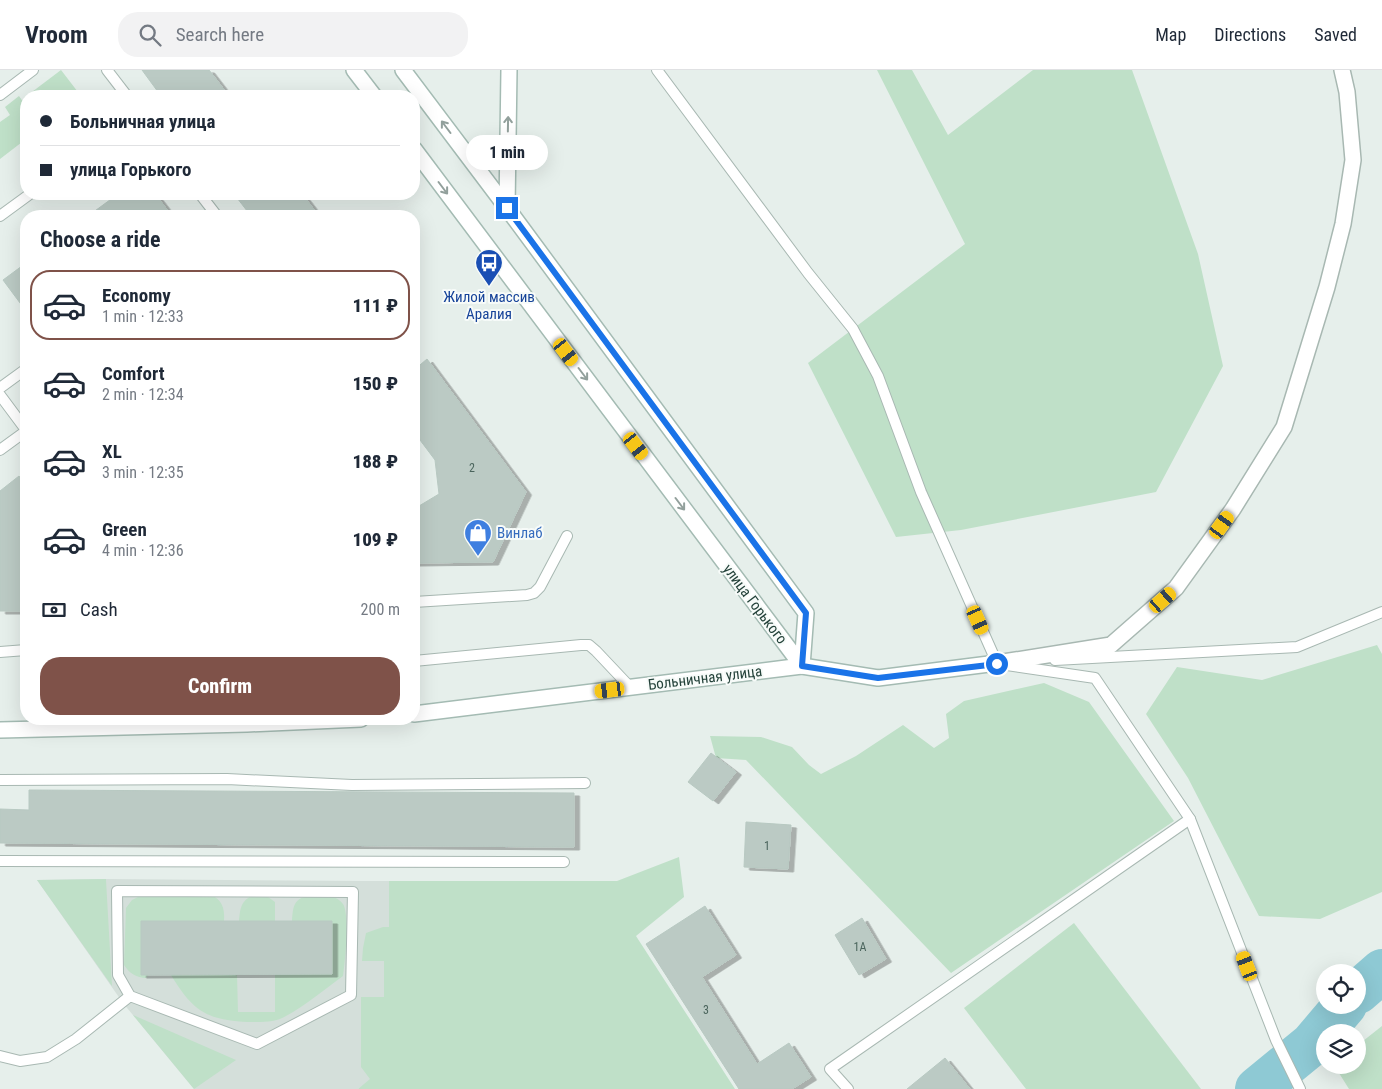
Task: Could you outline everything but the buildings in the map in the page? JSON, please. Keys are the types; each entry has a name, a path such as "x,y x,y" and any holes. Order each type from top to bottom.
{"main road":[{"path":"354,70 369,90"},
{"name":"улица Горького","path":"403,70 418,90"},
{"path":"507,208 509,70"},
{"name":"Больничная улица","path":"420,713 802,666 878,678 997,664 1111,645 1176,588 1233,509 1284,427 1327,287 1343,224 1353,160 1348,92 1342,70"},
{"name":"улица Горького","path":"420,93 806,613 802,666"},
{"name":"улица Горького","path":"420,157 802,666"},
{"path":"0,730 131,725"}],"lane":[{"path":"0,95 34,70"},
{"path":"107,70 122,90"},
{"path":"657,70 808,273 853,330 878,376 921,492 997,664"},
{"path":"0,216 22,200"},
{"path":"205,200 212,210"},
{"path":"0,388 20,373"},
{"path":"0,395 20,422"},
{"path":"0,450 20,435"},
{"path":"420,602 534,593 540,587 567,536"},
{"path":"997,664 1297,647 1382,612"},
{"path":"420,660 589,645 630,687"},
{"path":"0,652 20,650"},
{"path":"997,664 1095,678 1190,819 1276,1040 1300,1089"},
{"path":"0,780 227,780 352,785 585,783"},
{"path":"848,1089 830,1069 1190,819"},
{"path":"0,862 564,862"},
{"path":"117,891 353,892 351,994 257,1044 130,996 118,975 117,891"},
{"path":"0,1056 20,1061 48,1057 76,1039 130,996"}],"shaded area":[{"path":"37,880 617,881 601,917 358,1089 194,1089 123,1003"}],"green space":[{"path":"61,70 76,90 35,90"},
{"path":"877,70 912,70 948,135 1033,70 1132,70 1198,254 1223,366 1156,492 961,530 896,537 808,363 965,244"},
{"path":"19,96 20,144 0,159 0,122 10,115 5,107"},
{"path":"1377,645 1382,654 1382,892 1320,919 1259,916 1188,778 1146,714 1177,667 1262,680"},
{"path":"1044,683 1089,702 1174,821 951,973 746,760 716,758 710,736 761,737 792,747 809,765 821,774 856,756 903,725 934,748 949,738 946,714 964,701"},
{"path":"679,857 684,897 636,936 735,1089 358,1089 370,1079 361,1067 361,997 384,997 384,961 362,961 363,948 366,933 383,927 389,927 389,881 617,881"},
{"path":"37,880 106,880 112,986"},
{"path":"144,894 209,894 222,904 224,921 141,921 141,974 148,975 146,978 136,976 124,965 126,908 132,900"},
{"path":"254,895 268,897 275,902 275,921 239,921 242,905 246,899"},
{"path":"310,895 336,898 343,904 347,928 343,976 293,1012 273,1021 248,1022 221,1019 202,1011 186,997 171,975 237,974 238,1012 275,1012 275,974 332,974 332,921 292,921 295,904 301,898"},
{"path":"1074,923 1201,1089 1026,1089 964,1008"},
{"path":"133,1015 236,1060 194,1089"},
{"path":"1382,1026 1382,1089 1349,1089 1340,1074 1366,1074 1366,1039"}],"waterway":[{"path":"1366,985 1382,971"},
{"path":"1257,1089 1312,1044 1337,1014"}],"place":[{"name":"Жилой массив Аралия","path":"489,287"},
{"name":"Винлаб","path":"478,557"}],"route":[{"path":"507,208 806,613 802,666 878,678 997,664"}]}
